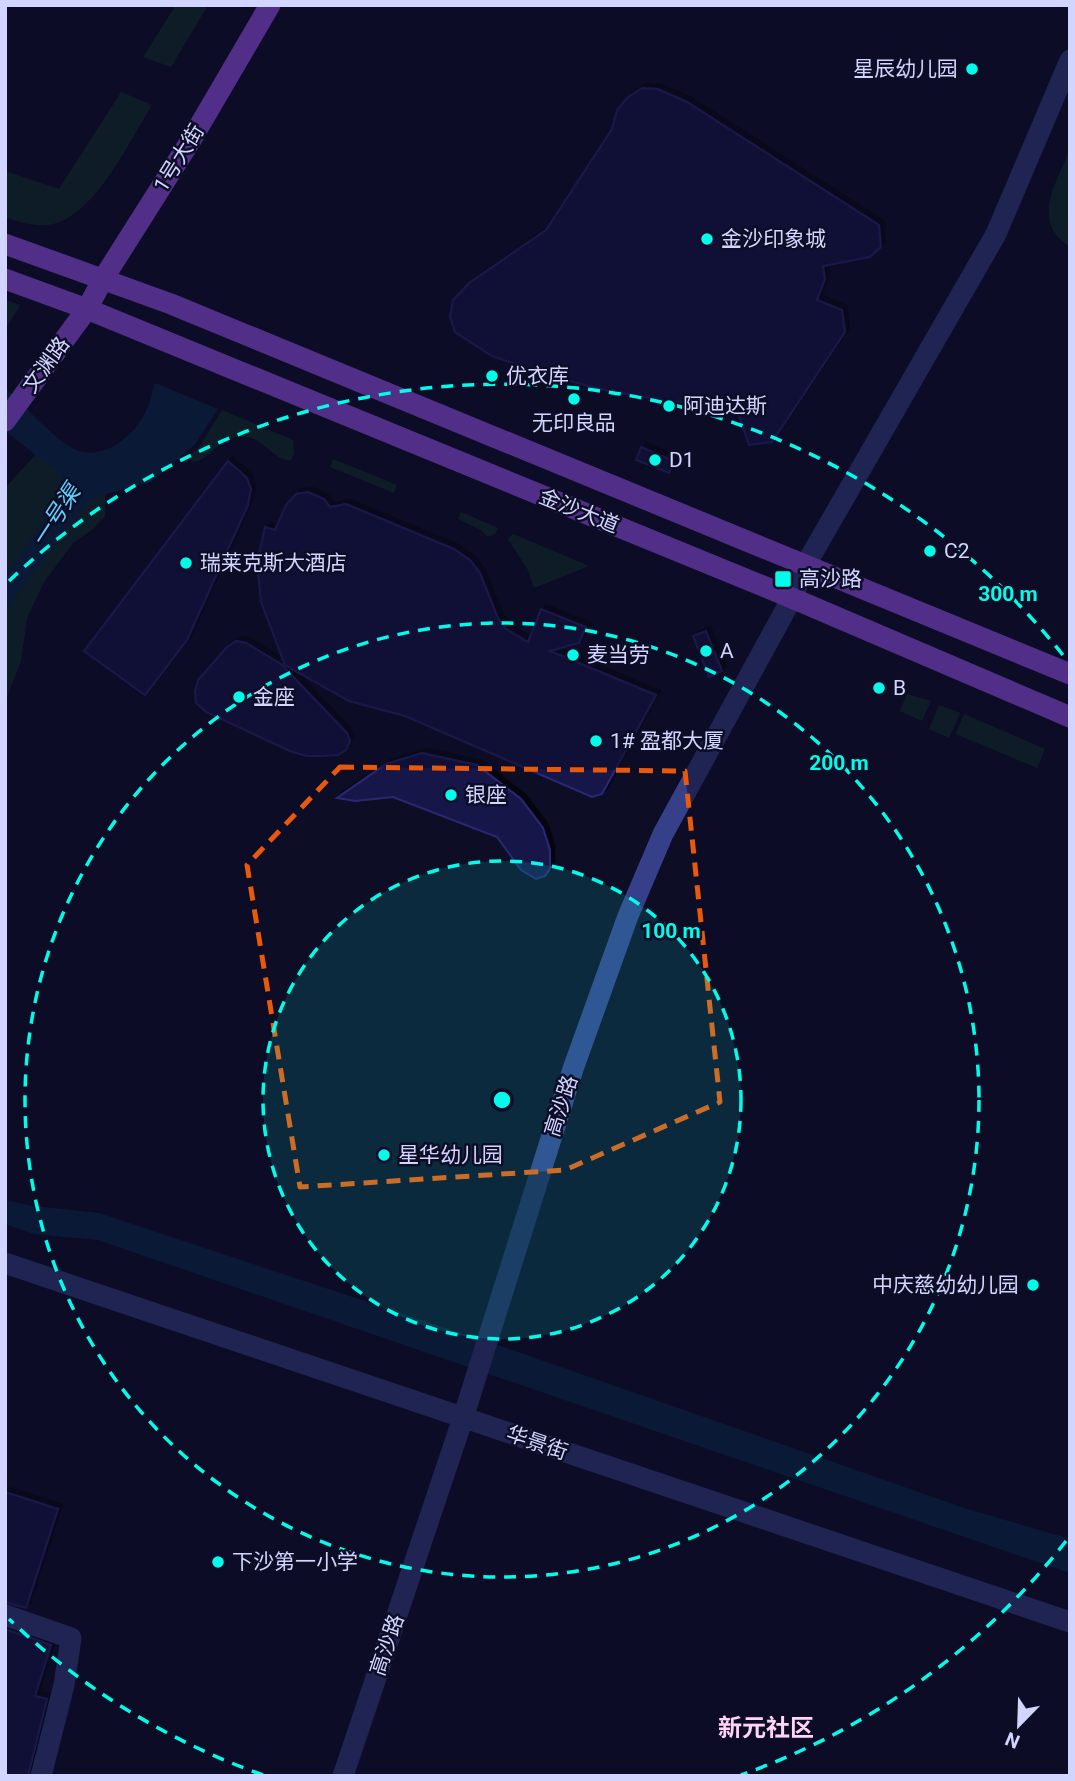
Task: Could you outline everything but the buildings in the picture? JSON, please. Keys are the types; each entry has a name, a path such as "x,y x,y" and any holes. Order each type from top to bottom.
{"main road":[{"name":"1号大街","path":"88,309 103,279 191,140 270,5"},
{"name":"金沙大道","path":"5,244 172,304 1070,674"},
{"name":"金沙大道","path":"5,279 88,309 792,598 1070,717"},
{"name":"文渊路","path":"5,421 88,309"}],"street":[{"name":"高沙路","path":"343,1776 463,1418 573,1069 628,916 663,834 792,598 805,566 996,234 1070,60"},
{"name":"华景街","path":"5,1264 1070,1622"},
{"path":"5,1615 71,1638 64,1685 41,1776"}],"highlighted area":[{"path":"340,767 685,771 720,1102 565,1170 300,1187 247,865"}],"green space":[{"path":"176,5 208,5 171,67 143,57"},
{"path":"121,92 152,105 97,192 68,218 53,224 35,225 5,217 5,171 59,189"},
{"path":"1070,149 1070,247 1058,237 1051,226 1049,214 1053,189"},
{"path":"5,300 20,305 5,330"},
{"path":"222,410 293,440 294,453 291,460 280,458 248,437 223,442 201,460 194,462 187,457 198,449"},
{"path":"36,454 63,475 52,508 16,563 5,575 5,488"},
{"path":"333,459 397,485 394,493 330,467"},
{"path":"105,494 105,516 93,529 73,543 44,582 27,618 21,661 5,702 5,610 91,497"},
{"path":"461,512 498,528 495,534 488,537 481,530 458,519"},
{"path":"513,534 589,566 534,588 528,570 508,539"},
{"path":"907,694 931,701 922,721 900,711"},
{"path":"939,705 960,713 949,738 929,729"},
{"path":"964,714 1045,749 1037,768 956,734"}],"water":[{"name":"一号渠","path":"155,383 218,409 195,444 151,482 91,498 5,610 5,575 16,563 52,508 63,476 5,431 5,388 67,445 85,452 96,452 118,444 135,428 148,406"},
{"path":"5,1200 32,1206 99,1213 512,1350 967,1509 1070,1539 1070,1573 98,1240 34,1234 5,1224"}],"place":[{"name":"星辰幼儿园","path":"972,69"},
{"name":"金沙印象城","path":"707,239"},
{"name":"优衣库","path":"492,376"},
{"name":"无印良品","path":"574,399"},
{"name":"阿迪达斯","path":"669,406"},
{"name":"D1","path":"655,460"},
{"name":"C2","path":"930,551"},
{"name":"瑞莱克斯大酒店","path":"186,563"},
{"name":"高沙路","path":"783,579"},
{"name":"A","path":"706,651"},
{"name":"麦当劳","path":"573,655"},
{"name":"B","path":"879,688"},
{"name":"金座","path":"239,697"},
{"name":"1# 盈都大厦","path":"596,741"},
{"name":"银座","path":"451,795"},
{"name":"星华幼儿园","path":"384,1155"},
{"name":"中庆慈幼幼儿园","path":"1033,1285"},
{"name":"下沙第一小学","path":"218,1562"}],"district":[{"name":"新元社区","path":"766,1728"}]}
